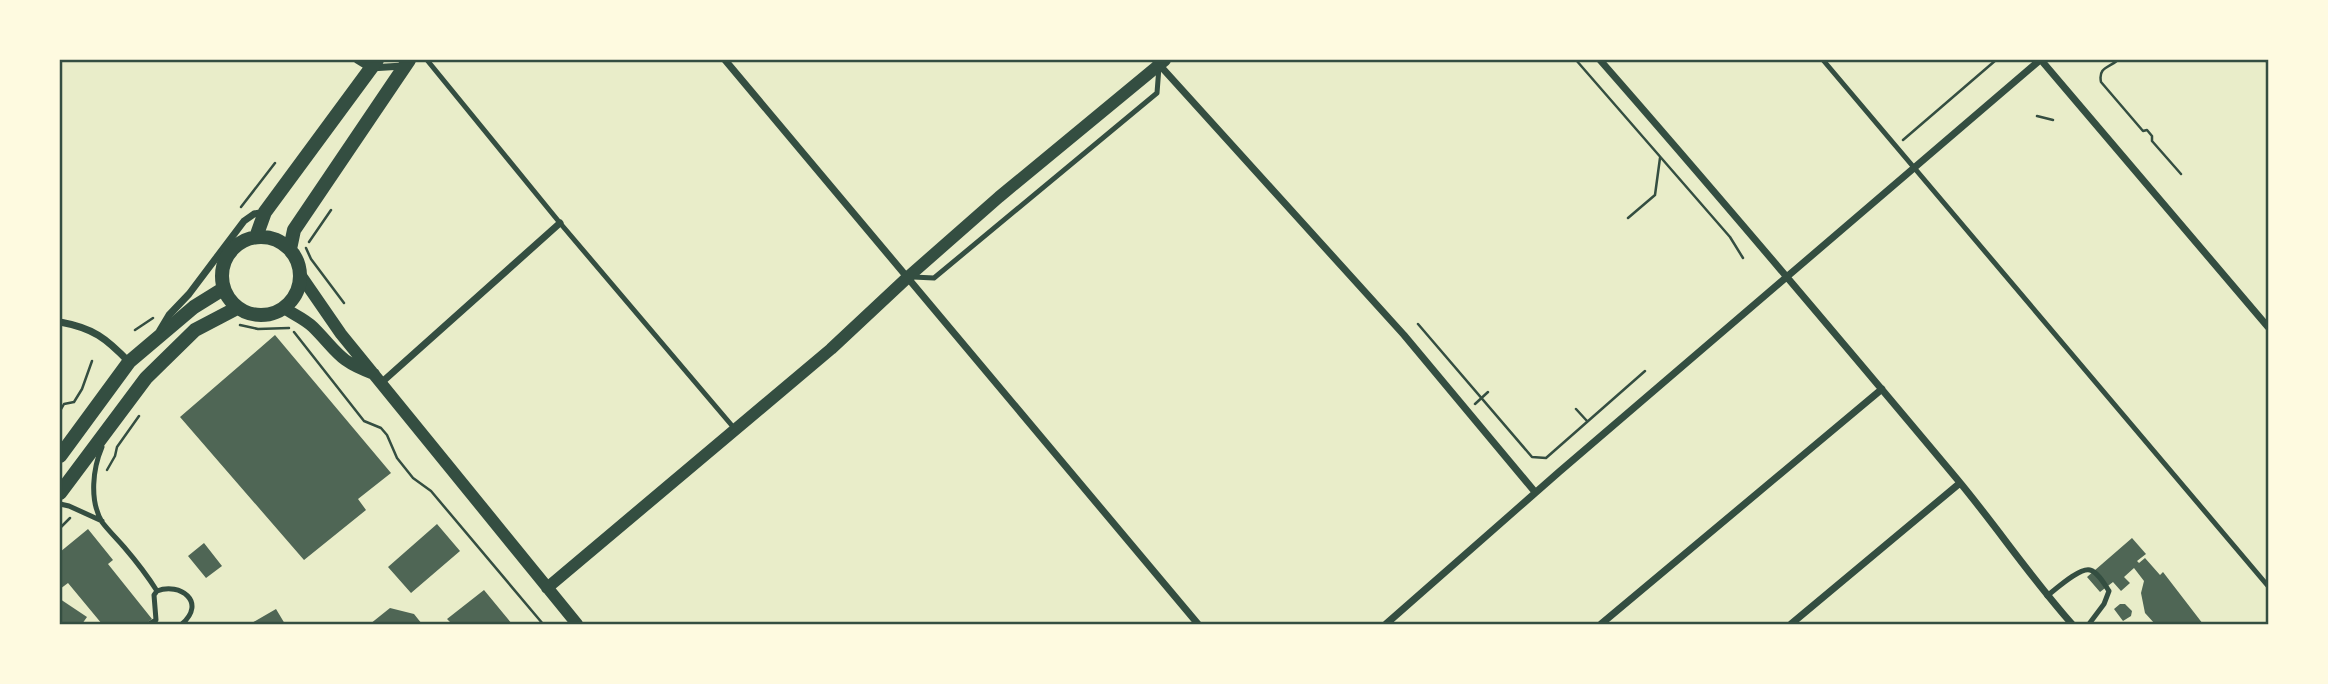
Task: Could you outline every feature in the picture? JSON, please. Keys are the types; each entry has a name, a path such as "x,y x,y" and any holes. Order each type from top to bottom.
{"main road":[{"path":"290,249 294,230 407,63"},
{"path":"256,237 265,212 373,64"},
{"path":"256,237 276,240 290,249 299,264 301,276 299,288 284,308 272,314 258,316 237,308 223,289 222,272 225,259 233,248 256,237"},
{"path":"60,456 129,362 194,307 223,289"},
{"path":"60,493 146,378 195,330 237,308"},
{"path":"129,362 146,378"}],"street":[{"path":"357,60 373,64 407,63"},
{"path":"724,60 1198,625"},
{"path":"1600,60 1788,276 1960,483 2072,625"},
{"path":"1386,625 1535,492 2041,60 2269,327"},
{"path":"547,589 831,349 999,197 1160,61 1404,335 1535,492"},
{"path":"156,337 169,315 203,277 244,221 254,214 265,212"},
{"path":"378,379 560,223"},
{"path":"301,276 341,334 577,625"},
{"path":"284,308 310,324 332,351 351,366 378,379"},
{"path":"60,322 88,329 106,338 129,362"},
{"path":"1601,625 1882,389"},
{"path":"1791,625 1960,483"}],"lane":[{"path":"427,60 735,430"},
{"path":"1823,60 2269,586"},
{"path":"908,277 934,278 1147,102 1157,93 1160,61"},
{"path":"102,521 94,484 96,460 113,421"},
{"path":"60,505 102,521 144,569 157,591"},
{"path":"2047,596 2078,572 2088,569 2094,571 2109,591 2090,625"},
{"path":"157,591 170,589 191,599 194,605 192,612 183,625"},
{"path":"149,625 156,620 154,595 157,591"}],"path":[{"path":"1576,60 1730,237 1743,258"},
{"path":"1896,146 1996,60"},
{"path":"2118,60 2100,72 2101,82 2143,131 2147,130 2152,141 2181,174"},
{"path":"2037,116 2053,120"},
{"path":"1628,218 1655,195 1660,158"},
{"path":"331,210 306,248 311,259 344,303"},
{"path":"1418,324 1532,457 1546,458 1645,371"},
{"path":"231,326 289,328 364,421 381,428 387,435 397,458 413,478 431,491 543,625"},
{"path":"60,411 64,404 74,402 92,361"},
{"path":"1466,411 1488,393"},
{"path":"1576,409 1587,421"},
{"path":"94,484 111,465 117,447 142,412"},
{"path":"1554,441 1559,447"},
{"path":"60,528 76,509"}],"building":[{"path":"275,335 391,473 358,499 366,510 304,560 180,417"},
{"path":"437,524 460,551 411,593 388,567"},
{"path":"88,529 113,560 108,564 152,619 145,624 102,624 68,583 60,589 60,552"},
{"path":"2132,538 2146,554 2137,561 2139,563 2145,558 2160,575 2163,572 2203,624 2155,624 2145,613 2141,593 2144,581 2134,568 2124,577 2130,583 2121,591 2113,582 2100,592 2087,577"},
{"path":"204,543 222,566 206,578 188,556"},
{"path":"484,590 512,624 452,624 447,619"},
{"path":"60,599 87,617 82,624 60,624"},
{"path":"2125,604 2132,611 2131,616 2123,621 2114,609"},
{"path":"390,608 414,614 422,624 370,624"},
{"path":"276,609 285,624 250,624"}]}
